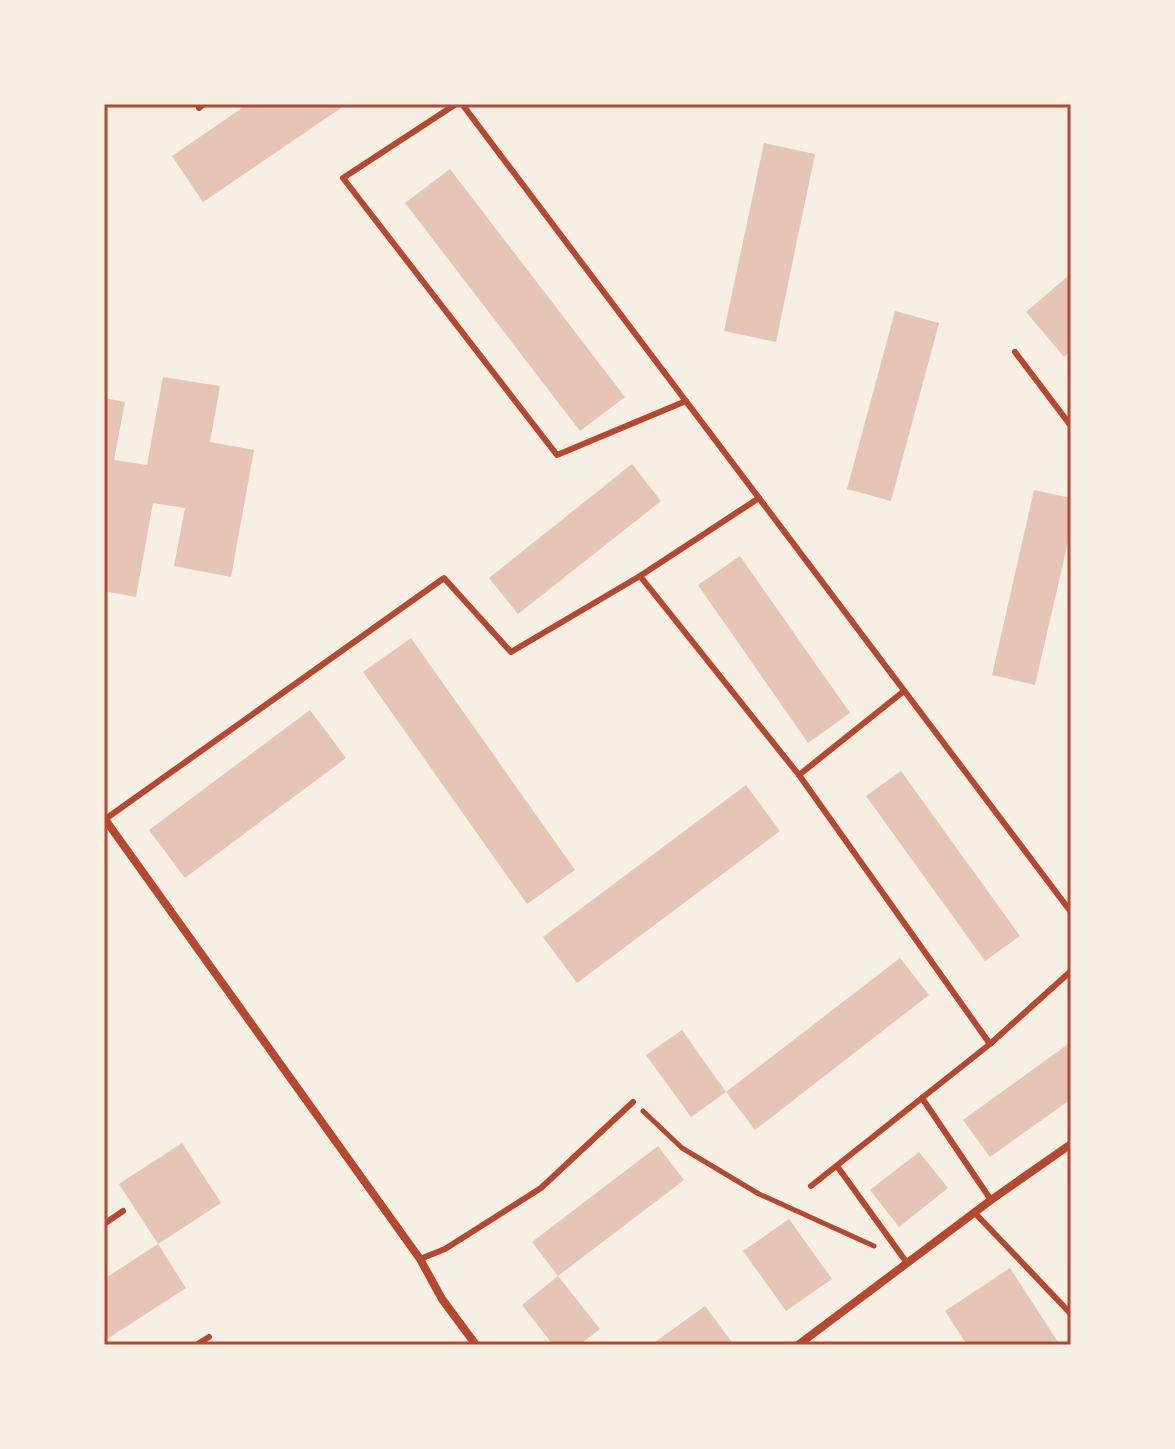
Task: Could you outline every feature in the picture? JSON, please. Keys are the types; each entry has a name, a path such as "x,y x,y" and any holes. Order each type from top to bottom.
{"street":[{"path":"104,819 420,1259 442,1299 476,1345"},
{"path":"798,1345 974,1212 1071,1144"}],"lane":[{"path":"456,104 343,178 537,430 557,455 686,401"},
{"path":"462,104 1071,912"},
{"path":"1015,352 1071,426"},
{"path":"104,819 444,578 511,652 640,576 759,498"},
{"path":"640,576 799,775 990,1044"},
{"path":"799,775 904,691"},
{"path":"811,1186 990,1044 1071,971"},
{"path":"922,1098 991,1200"},
{"path":"420,1259 445,1249 541,1188 633,1102"},
{"path":"837,1166 907,1263"},
{"path":"104,1224 123,1211"},
{"path":"974,1212 1071,1314"},
{"path":"196,1345 209,1337"}],"path":[{"path":"633,1102 682,1148 759,1194 907,1263"}],"building":[{"path":"248,104 347,104 203,202 172,156"},
{"path":"764,143 815,154 776,342 724,331"},
{"path":"450,169 625,397 580,431 405,203"},
{"path":"1068,276 1071,280 1071,351 1064,357 1026,312"},
{"path":"895,311 939,323 891,501 847,489"},
{"path":"163,377 220,386 210,442 254,450 231,577 174,566 185,508 153,503 136,597 104,591 104,398 125,402 114,460 147,465"},
{"path":"632,464 661,501 518,614 489,578"},
{"path":"1034,490 1071,498 1071,529 1035,685 992,675"},
{"path":"740,556 850,713 808,743 698,585"},
{"path":"411,638 575,870 527,904 363,672"},
{"path":"310,710 346,758 185,878 149,830"},
{"path":"901,771 1020,936 985,961 866,796"},
{"path":"746,785 780,831 577,983 543,937"},
{"path":"900,958 929,995 755,1130 726,1092"},
{"path":"682,1030 726,1092 691,1117 646,1055"},
{"path":"1071,1042 1071,1099 990,1157 963,1120"},
{"path":"182,1143 221,1203 158,1244 119,1184"},
{"path":"658,1146 684,1180 558,1276 532,1242"},
{"path":"919,1152 948,1188 899,1227 870,1190"},
{"path":"789,1219 832,1279 786,1311 743,1251"},
{"path":"158,1244 186,1288 104,1341 104,1279"},
{"path":"1010,1268 1058,1342 1053,1345 967,1345 945,1311"},
{"path":"558,1276 600,1329 579,1345 553,1345 522,1305"},
{"path":"705,1306 734,1345 651,1345"}]}
